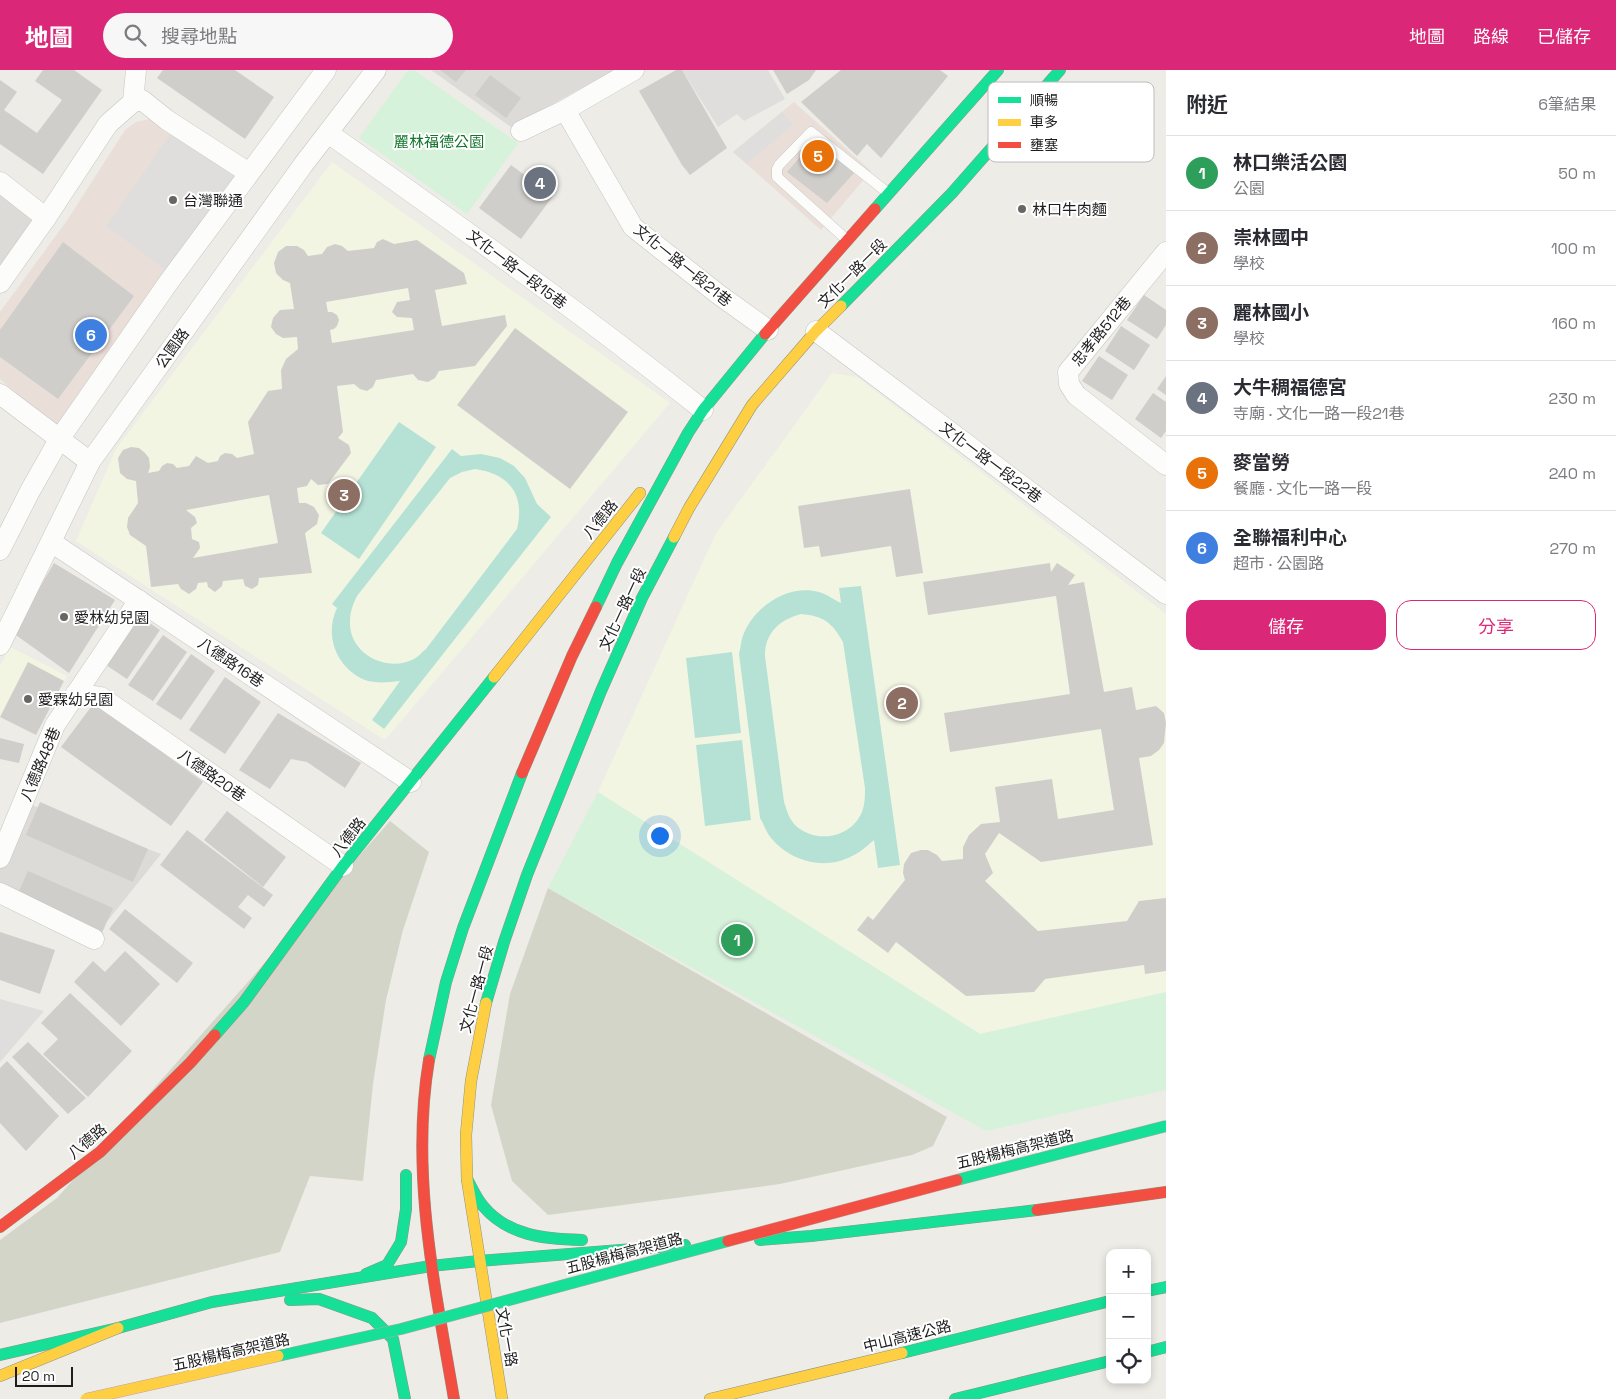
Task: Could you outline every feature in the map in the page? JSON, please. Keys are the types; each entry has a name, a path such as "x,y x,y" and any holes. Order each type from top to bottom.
{"main road":[{"name":"文化一路一段","path":"454,1399 430,1266 425,1215 423,1165 426,1090 433,1037 446,982 463,928 517,785 572,656 617,563 688,433 703,410 768,330 998,70"},
{"name":"文化一路一段","path":"1049,82 1060,70"},
{"name":"文化一路一段","path":"482,1280 467,1180 466,1135 471,1081 483,1014 504,942 527,875 562,784 642,598 689,508 752,405 816,331 952,193 988,152"},
{"name":"八德路","path":"0,1227 100,1152 190,1063 244,1002 344,866 688,433"},
{"path":"411,1110 433,1037"},
{"name":"五股楊梅高架道路","path":"86,1399 401,1329 927,1187 1166,1126"},
{"path":"359,1278 387,1265 401,1242 406,1209 406,1167"},
{"path":"467,1180 486,1209 504,1226 529,1236 590,1240"},
{"path":"0,1355 118,1328 212,1302 430,1266 811,1236 1087,1204 1166,1192"},
{"path":"713,1234 762,1232 811,1236"},
{"path":"617,1238 693,1235"},
{"name":"文化一路","path":"482,1280 502,1399"},
{"path":"1151,1290 1166,1286"},
{"path":"212,1302 319,1299 372,1318 393,1339 405,1399"},
{"name":"中山高速公路","path":"710,1399 1106,1302"},
{"path":"0,1376 118,1328"},
{"path":"1151,1351 1166,1347"},
{"path":"955,1399 1106,1362"}],"street":[{"path":"133,102 136,70"},
{"path":"0,550 60,438 168,283 326,70"},
{"name":"公園路","path":"0,645 90,462 328,133 376,70"},
{"path":"521,131 565,110 634,70"},
{"path":"0,283 46,218 108,124 133,102 142,100 167,120 249,173"},
{"name":"文化一路一段21巷","path":"565,110 633,227 718,294 768,330"},
{"name":"文化一路一段15巷","path":"328,133 465,231 661,376 703,410"},
{"path":"0,182 46,218"},
{"name":"忠孝路512巷","path":"1166,252 1068,372 1069,384 1076,395 1166,465"},
{"name":"文化一路一段22巷","path":"816,331 1166,594"},
{"path":"0,394 90,462"},
{"name":"八德路16巷","path":"51,542 410,782"},
{"name":"八德路48巷","path":"0,858 55,725 139,600"},
{"name":"八德路20巷","path":"76,693 101,697 344,866"},
{"path":"0,892 94,939"}],"lane":[{"path":"848,240 777,178 779,165 811,132 888,194"}],"shaded area":[{"path":"431,70 614,70 511,127"},
{"path":"682,70 768,70 785,99 744,121 737,114 718,127"},
{"path":"794,102 871,171 821,230 733,152"},
{"path":"782,112 794,124 747,164 733,152"},
{"path":"150,119 244,171 59,430 0,379 0,312 68,219 125,130 136,122"},
{"name":"台灣聯通","path":"173,130 241,174 167,271 106,226"},
{"path":"332,162 670,403 385,740 76,541 116,449"},
{"path":"0,183 47,215 0,282"},
{"path":"832,373 857,377 1166,614 1166,992 980,1034 598,792 715,535"},
{"name":"愛霖幼兒園","path":"10,647 67,676 36,735 0,717 0,666"},
{"path":"29,804 161,854 97,934 0,889 0,869"},
{"path":"390,821 429,852 403,930 386,1000 373,1084 363,1181 310,1176 280,1252 0,1323 0,1240 57,1198"},
{"path":"548,888 947,1117 933,1146 912,1155 780,1184 548,1215 512,1181 491,1105 510,994"},
{"path":"0,999 44,1011 0,1062"}],"green space":[{"name":"麗林福德公園","path":"408,70 414,70 518,143 467,214 359,138"},
{"path":"399,422 436,447 359,559 321,533"},
{"path":"452,449 461,456 481,454 500,458 514,466 525,478 537,504 551,517 384,729 372,720 400,681 382,682 365,680 355,675 347,667 335,650 332,639 333,618 337,608 332,604","holes":["475,469 487,472 506,481 512,488 519,506 517,529 426,649 414,659 403,663 392,664 372,658 356,643 351,633 351,615 357,596 450,478 462,472"]},
{"path":"861,586 900,865 878,868 874,840 848,858 828,863 806,861 778,846 769,836 760,818 739,654 745,631 757,613 775,599 796,591 808,590 822,593 841,603 839,588","holes":["801,614 815,616 826,621 835,629 843,642 865,788 864,806 857,821 850,828 833,836 814,835 804,832 790,818 784,802 765,656 768,641 775,629 786,620"]},
{"path":"732,652 741,733 695,738 686,658"},
{"path":"742,740 751,820 705,826 696,745"},
{"path":"598,792 980,1034 1166,992 1166,1090 986,1131 548,888"}],"building":[{"path":"43,70 74,70 102,90 43,174 0,144 0,80 17,92 4,110 37,133 62,100 35,81"},
{"path":"163,70 235,70 274,97 245,139 157,78"},
{"path":"440,70 466,70 456,82"},
{"path":"676,70 682,70 727,148 690,175 682,165 639,91"},
{"path":"773,70 816,70 809,80 787,94"},
{"path":"841,70 940,70 948,76 881,158 867,144 857,156 801,102"},
{"path":"490,75 521,98 506,118 475,95"},
{"path":"815,140 854,173 827,203 787,172"},
{"path":"511,165 553,196 521,239 479,208"},
{"path":"383,239 394,244 417,240 464,273 467,284 435,290 442,326 505,315 507,326 475,366 439,371 435,378 428,382 418,380 413,374 376,380 373,387 367,391 360,389 354,384 337,386 343,432 338,438 349,445 351,453 328,484 318,485 311,479 307,486 297,488 299,503 306,503 314,507 319,515 317,524 305,533 312,573 259,578 258,585 252,589 245,586 243,579 223,581 222,586 215,592 208,587 207,582 198,583 196,589 189,594 181,589 178,584 151,587 146,546 130,535 127,527 128,518 138,503 136,481 127,479 120,473 118,458 123,450 131,447 139,448 145,453 149,458 150,467 148,473 159,471 167,463 173,464 177,468 189,466 196,456 208,463 218,461 220,456 225,453 232,454 237,458 254,454 248,422 268,391 282,389 281,370 286,359 298,349 297,337 283,338 276,334 271,327 273,318 280,310 294,309 290,283 283,280 276,273 274,263 278,252 286,246 297,246 304,250 308,256 322,254 327,247 335,244 342,246 348,251 374,248 377,242","holes":["408,288 410,300 397,302 392,312 397,317 412,318 414,330 332,343 330,330 337,326 339,320 337,315 328,312 326,302","269,495 278,543 193,558 200,548 199,542 192,539 191,528 197,523 195,517 186,510"]},
{"path":"63,242 134,296 58,399 0,357 0,330"},
{"path":"1144,295 1166,310 1166,325 1157,339 1127,320"},
{"path":"1121,326 1150,345 1134,370 1105,351"},
{"path":"515,328 628,412 570,489 457,405"},
{"path":"1099,356 1128,375 1112,400 1082,381"},
{"path":"1166,376 1166,395 1157,389"},
{"path":"1153,393 1166,402 1166,431 1161,438 1135,419"},
{"path":"910,489 923,573 896,577 891,546 821,557 819,546 804,548 798,506"},
{"name":"愛林幼兒園","path":"54,563 115,600 69,673 13,633"},
{"path":"1050,563 1051,572 1057,563 1075,575 1068,585 1084,582 1104,692 1132,687 1136,710 1156,706 1164,713 1166,723 1164,743 1151,756 1139,758 1153,845 1041,862 999,833 985,854 993,873 985,881 1038,931 1127,921 1139,901 1166,898 1166,971 1145,974 1144,965 1045,979 1034,992 966,996 896,942 888,953 857,930 868,916 873,920 905,880 903,873 904,864 911,853 928,850 937,855 942,861 963,859 963,847 969,835 981,824 1000,822 995,787 1052,779 1058,819 1114,810 1101,729 950,752 944,713 1070,694 1056,596 928,615 923,582"},
{"path":"136,614 160,630 127,679 103,663"},
{"path":"163,635 187,652 153,701 128,685"},
{"path":"191,654 215,671 181,720 156,704"},
{"name":"愛霖幼兒園","path":"28,662 64,681 36,735 0,717"},
{"path":"225,677 261,702 225,754 189,730"},
{"path":"94,703 203,782 171,826 61,747"},
{"path":"278,713 361,763 345,788 307,762 291,759 270,789 239,770"},
{"path":"0,738 24,744 19,763 0,759"},
{"path":"40,802 148,849 133,882 26,835"},
{"path":"227,811 286,857 263,887 204,840"},
{"path":"187,830 273,895 264,907 248,895 238,907 252,918 244,929 160,865"},
{"path":"28,871 113,908 101,935 16,898"},
{"path":"125,909 193,963 177,983 109,929"},
{"path":"0,932 55,950 40,994 0,980"},
{"path":"125,951 160,984 121,1026 74,982 93,961 105,972"},
{"path":"70,993 132,1051 88,1097 43,1054 58,1039 41,1023"},
{"path":"28,1042 86,1098 68,1114 12,1057"},
{"path":"7,1061 59,1116 26,1151 0,1123 0,1068"}],"traffic: fast":[{"path":"875,209 998,70"},
{"path":"1049,82 1060,70"},
{"path":"841,306 952,193 988,152"},
{"path":"596,607 617,563 688,433 703,410 765,334"},
{"path":"486,1003 527,875 601,691 642,598 674,537"},
{"path":"215,1035 244,1002 343,866 494,677"},
{"path":"429,1060 446,982 463,928 522,773"},
{"path":"957,1180 1166,1126"},
{"path":"366,1274 387,1265 401,1242 406,1209 406,1175"},
{"path":"467,1179 483,1206 504,1224 516,1230 541,1237 582,1240"},
{"path":"760,1240 811,1236 1037,1210"},
{"path":"278,1356 401,1329 728,1241"},
{"path":"479,1261 685,1245"},
{"path":"0,1355 118,1328 212,1302 431,1266 479,1261"},
{"path":"1151,1290 1166,1287"},
{"path":"290,1300 319,1299 372,1318 393,1339 405,1399"},
{"path":"902,1353 1106,1302"},
{"path":"1151,1351 1166,1347"},
{"path":"955,1399 1106,1362"}],"traffic: slow":[{"path":"674,537 689,508 752,405 816,331 841,306"},
{"path":"494,677 640,493"},
{"path":"486,1003 471,1081 466,1135 467,1179 502,1399"},
{"path":"0,1376 118,1328"},
{"path":"710,1399 902,1353"},
{"path":"86,1399 278,1356"}],"traffic: jam":[{"path":"765,334 875,209"},
{"path":"522,773 572,656 596,607"},
{"path":"0,1227 100,1152 190,1063 215,1035"},
{"path":"429,1060 424,1102 422,1145 427,1230 439,1315 454,1399"},
{"path":"728,1241 957,1180"},
{"path":"1037,1210 1166,1192"}],"place":[{"name":"麥當勞","path":"818,156"},
{"name":"大牛稠福德宮","path":"540,183"},
{"name":"台灣聯通","path":"173,200"},
{"name":"林口牛肉麵","path":"1022,209"},
{"name":"全聯福利中心","path":"91,335"},
{"name":"麗林國小","path":"344,495"},
{"name":"愛林幼兒園","path":"64,617"},
{"name":"愛霖幼兒園","path":"28,699"},
{"name":"崇林國中","path":"902,703"},
{"name":"林口樂活公園","path":"737,940"}]}
